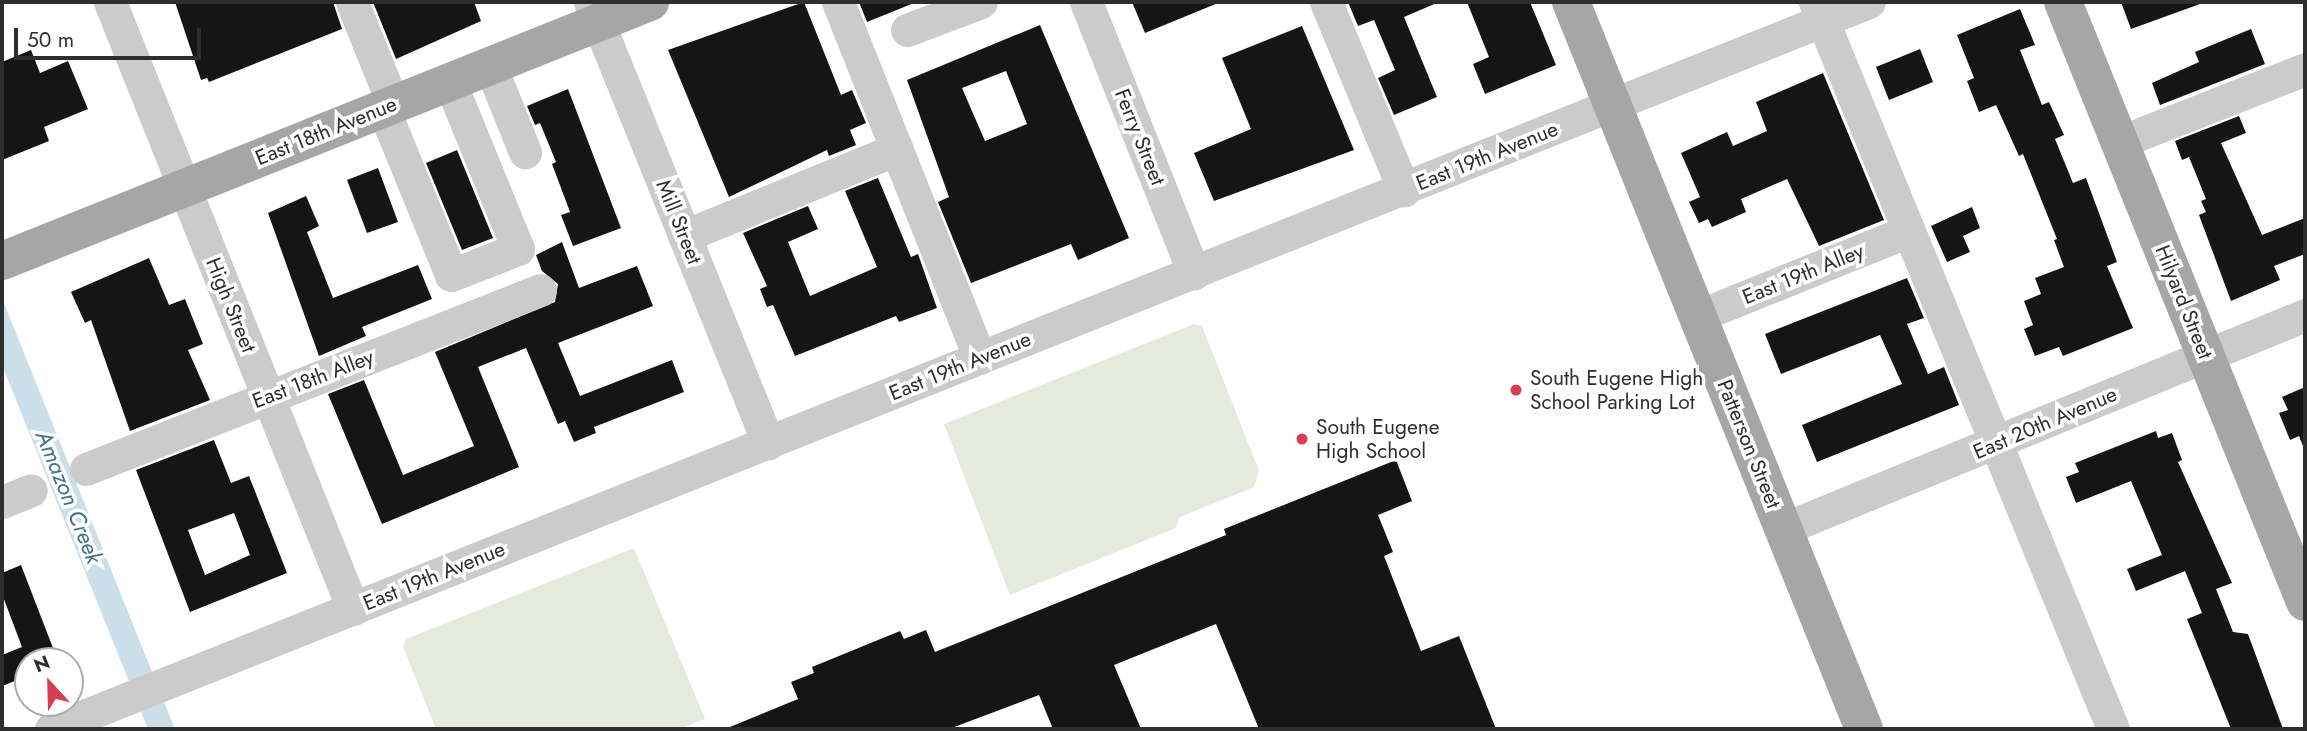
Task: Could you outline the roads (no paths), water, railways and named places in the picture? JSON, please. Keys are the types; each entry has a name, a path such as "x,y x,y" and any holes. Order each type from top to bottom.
{"main road":[{"name":"East 18th Avenue","path":"2,261 491,65 594,12 650,2"},
{"name":"Patterson Street","path":"1571,2 1864,729"},
{"name":"Hilyard Street","path":"2063,2 2206,355 2298,561 2305,602"}],"street":[{"name":"High Street","path":"110,2 352,609"},
{"path":"352,2 388,106 403,162 451,275 518,249 450,82"},
{"path":"838,2 980,358"},
{"path":"907,30 981,2"},
{"name":"Ferry Street","path":"1086,2 1194,273"},
{"path":"1326,2 1404,190"},
{"name":"East 19th Avenue","path":"51,729 1404,190 1613,105 1819,11 1869,2"},
{"path":"1819,11 2113,729"},
{"name":"Mill Street","path":"594,12 768,443"},
{"path":"491,65 525,152"},
{"path":"2120,142 2305,69"},
{"path":"684,236 897,149"},
{"name":"East 19th Alley","path":"1698,316 1908,231"},
{"name":"East 18th Alley","path":"86,469 540,290"},
{"name":"East 20th Avenue","path":"1783,529 2305,315"}],"water":[{"name":"Amazon Creek","path":"2,298 175,729 148,729 2,365"}],"place":[{"name":"South Eugene High School Parking Lot","path":"1516,390"},
{"name":"South Eugene High School","path":"1302,439"}]}
